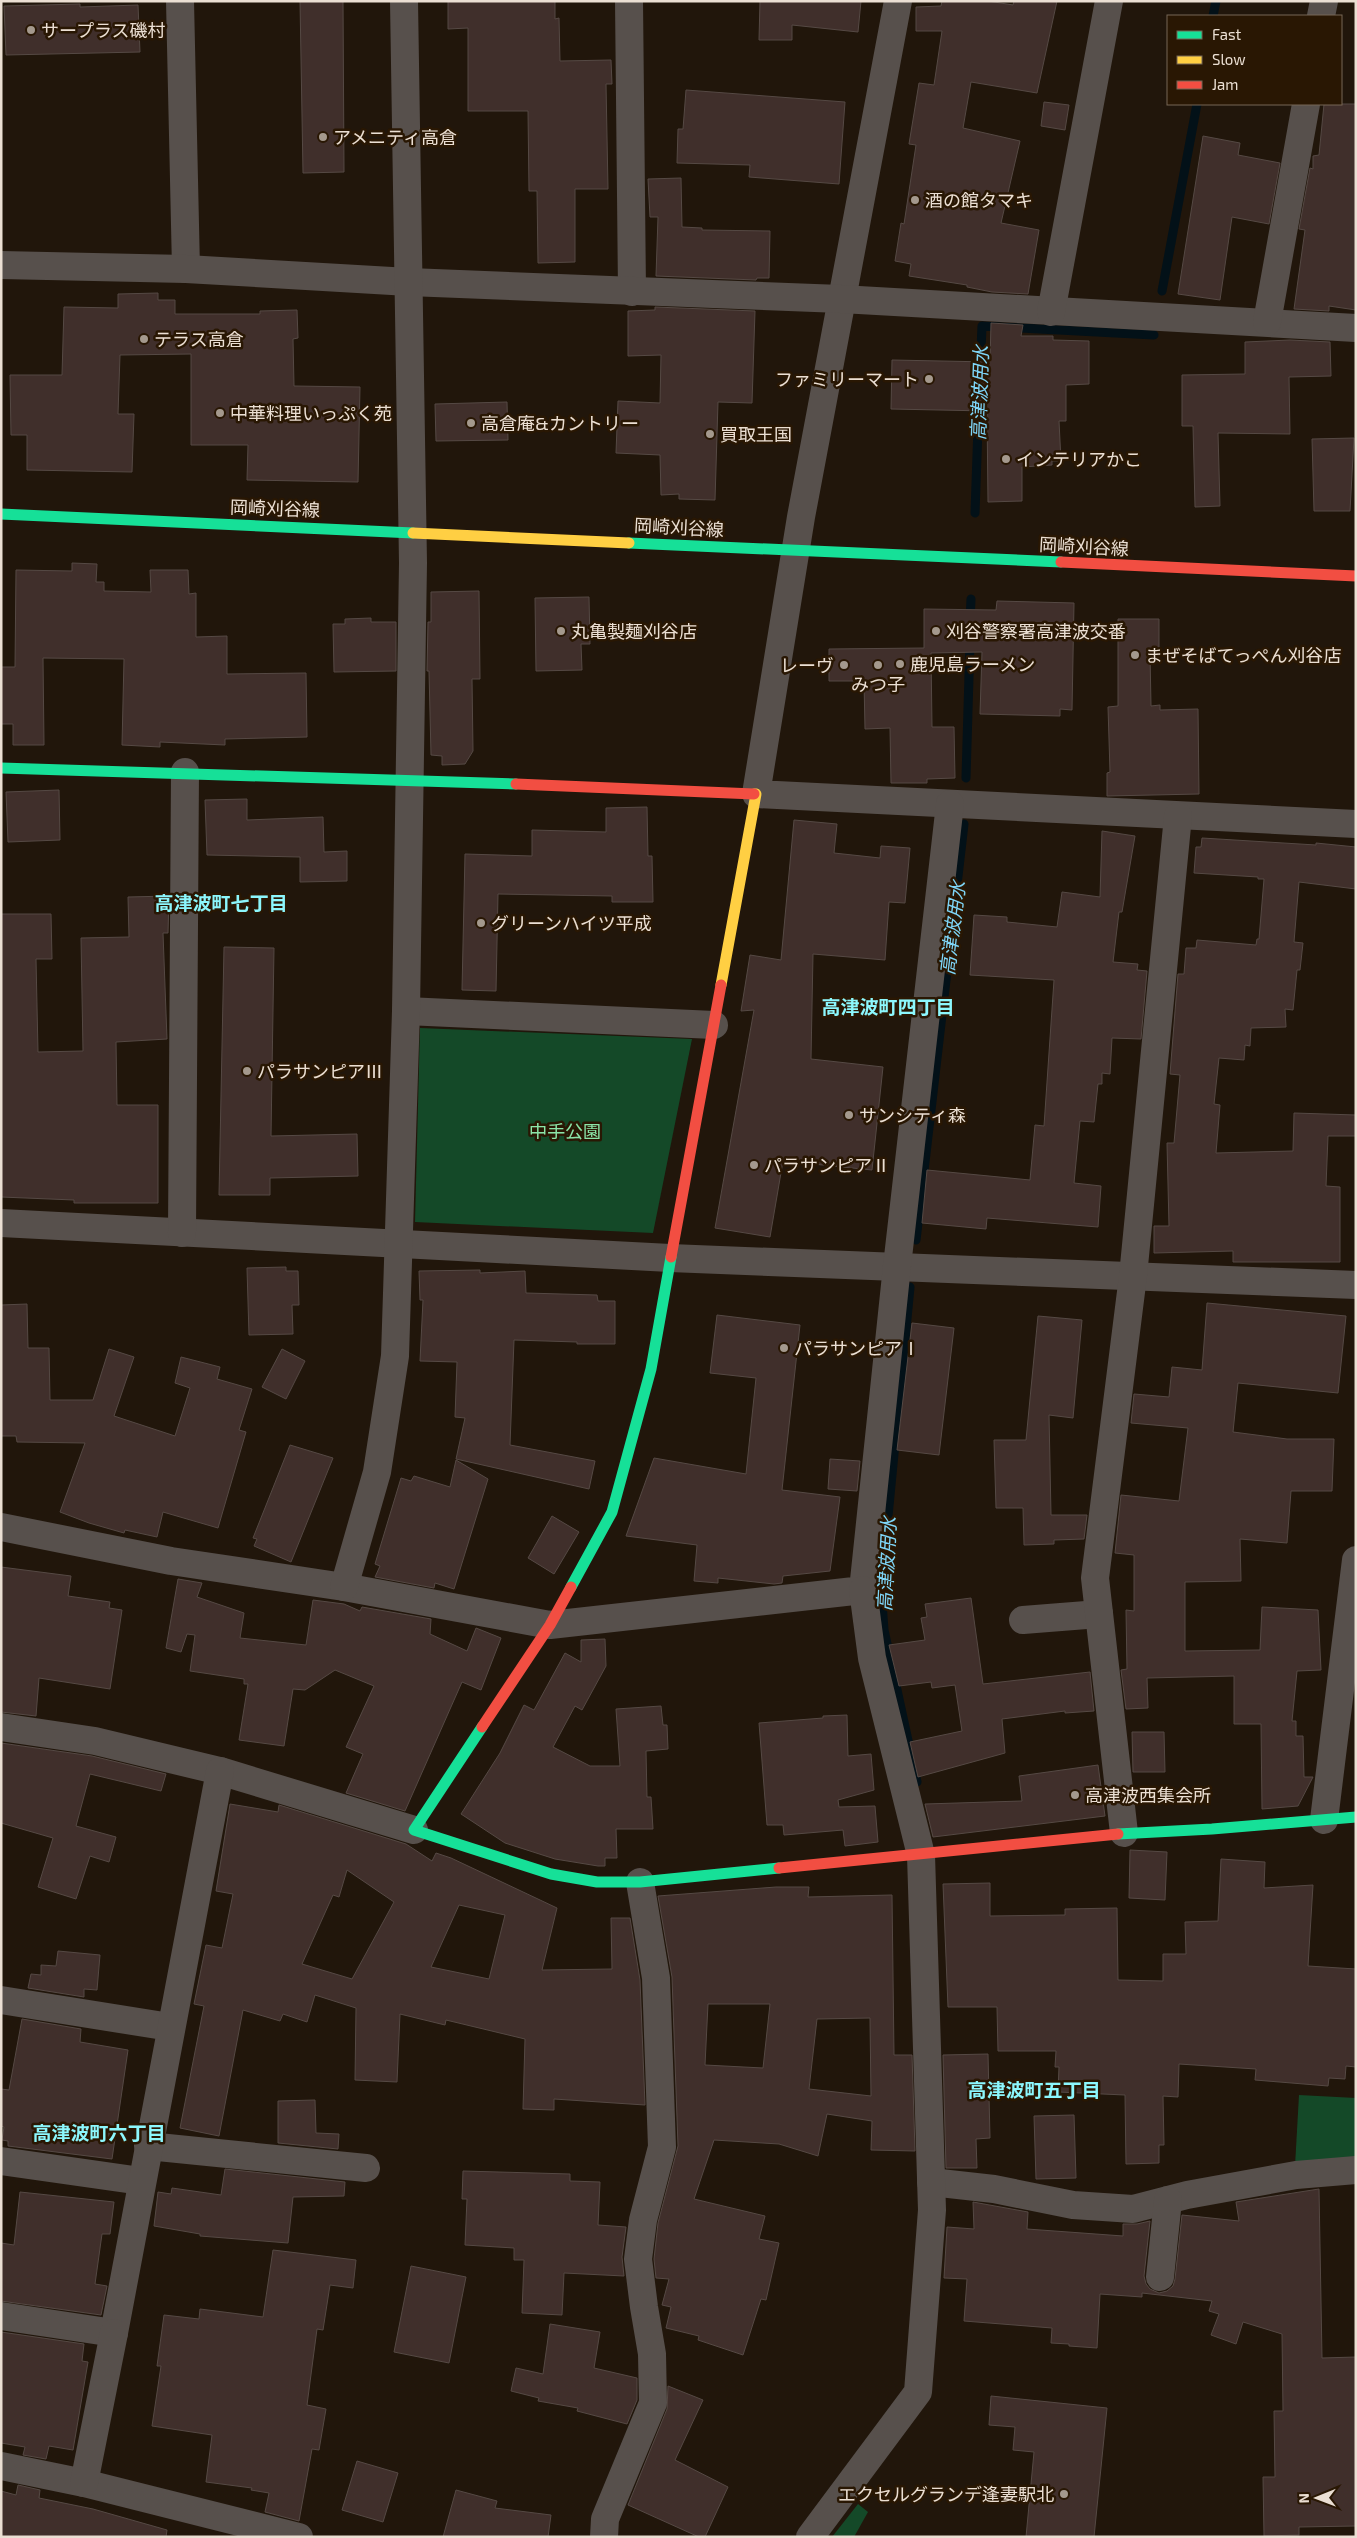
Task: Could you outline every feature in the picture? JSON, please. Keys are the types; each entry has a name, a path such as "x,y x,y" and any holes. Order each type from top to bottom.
{"street":[{"path":"180,1 186,269"},
{"path":"344,1586 379,1463 395,1356 406,1011 413,531 404,1"},
{"path":"630,1 632,292"},
{"path":"414,1830 550,1625 612,1512 651,1369 756,794 796,550 898,1"},
{"path":"1051,312 1109,1"},
{"path":"1321,15 1324,1"},
{"path":"1267,322 1306,105"},
{"path":"1,265 186,269 409,282 842,299 1356,328"},
{"name":"岡崎刈谷線","path":"1,514 413,531 1356,576"},
{"path":"1,768 410,779 1356,824"},
{"path":"182,1233 185,772"},
{"path":"810,2537 918,2392 932,2210 921,1855 872,1658 863,1590 897,1266 950,804"},
{"path":"1124,1834 1095,1578 1133,1276 1178,816"},
{"path":"406,1011 714,1025"},
{"path":"1,1223 670,1258 1356,1285"},
{"path":"1,1527 171,1562 344,1586 550,1625 863,1590"},
{"path":"1324,1820 1356,1560"},
{"path":"1023,1620 1099,1614"},
{"path":"1,1727 95,1741 220,1771 551,1874 597,1882 640,1882 1124,1834 1212,1830 1356,1817"},
{"path":"84,2483 220,1771"},
{"path":"604,2537 605,2519 653,2403 652,2354 638,2259 642,2220 662,2147 656,1978 640,1882"},
{"path":"1,2000 170,2027"},
{"path":"148,2146 366,2168"},
{"path":"1,2161 141,2181"},
{"path":"931,2182 994,2189 1073,2205 1133,2209 1168,2200 1296,2175 1356,2170"},
{"path":"1160,2277 1168,2200"},
{"path":"1,2316 114,2333"},
{"path":"1,2466 84,2483 299,2537"}],"green space":[{"name":"中手公園","path":"420,1028 692,1039 653,1233 415,1222"},
{"path":"1299,2095 1356,2098 1356,2160 1295,2166"},
{"path":"858,2504 868,2512 854,2537 832,2537"}],"building":[{"path":"300,1 343,1 344,172 303,173"},
{"path":"448,1 555,1 555,19 559,18 560,61 611,60 612,84 606,84 608,189 575,189 575,262 538,263 537,191 529,191 528,111 468,111 468,28 448,29"},
{"path":"760,1 861,1 858,32 792,25 792,40 759,40"},
{"path":"942,1 988,1 1013,5 1014,1 1057,1 1037,93 971,82 963,128 1020,141 1001,223 1039,230 1028,294 992,292 967,287 967,285 909,276 911,264 895,261 901,223 904,224 916,145 909,144 919,83 934,85 942,31 916,31 916,7 941,6"},
{"path":"80,4 80,7 138,5 140,52 6,55 4,6"},
{"path":"686,90 845,102 839,184 749,177 750,165 677,163 678,129 683,129"},
{"path":"1044,102 1069,105 1065,130 1041,126"},
{"path":"1356,104 1356,310 1329,306 1329,311 1294,309 1305,230 1299,229 1310,168 1313,169 1313,156 1319,155 1324,105"},
{"path":"1203,136 1240,143 1238,155 1280,163 1269,224 1232,217 1220,300 1178,294"},
{"path":"681,178 682,227 702,228 702,230 770,231 769,278 757,278 756,280 656,276 658,217 650,217 648,179"},
{"path":"158,293 158,300 175,300 175,314 260,314 260,311 297,310 298,338 293,339 294,386 360,387 358,482 247,480 248,445 191,445 191,354 120,355 118,414 134,414 132,472 27,470 27,435 11,435 10,375 62,375 64,307 118,308 118,294"},
{"path":"655,307 755,311 752,403 718,402 715,500 679,499 679,494 661,495 660,455 616,453 618,401 660,403 661,355 628,356 628,311 655,310"},
{"path":"991,323 1023,325 1021,336 1053,336 1053,340 1089,341 1089,384 1066,385 1066,421 1059,421 1061,461 1052,461 1052,465 1022,467 1022,501 988,502 987,411 891,409 892,360 990,362"},
{"path":"1290,340 1330,342 1331,376 1289,377 1290,434 1218,433 1220,506 1195,507 1193,426 1182,426 1182,375 1245,374 1245,342"},
{"path":"507,402 508,440 436,441 435,404"},
{"path":"1354,438 1350,511 1314,511 1312,439"},
{"path":"72,563 97,564 96,582 104,582 104,591 151,592 150,570 188,570 189,594 196,593 196,637 227,636 227,674 306,673 307,737 225,739 225,745 160,742 160,747 122,745 124,659 43,658 44,745 13,745 13,724 1,724 1,667 15,667 16,570 72,571"},
{"path":"479,591 480,679 472,679 473,751 465,764 442,765 442,756 431,755 429,671 427,671 428,622 431,622 431,592"},
{"path":"589,597 590,644 581,644 582,670 536,671 535,598"},
{"path":"997,601 1074,603 1072,710 1060,709 1060,716 980,714 982,652 931,653 932,727 954,727 955,778 927,779 927,783 891,783 890,728 865,729 864,681 829,681 829,649 924,648 924,609 996,610"},
{"path":"371,618 371,622 396,622 396,671 334,672 333,624 345,624 345,619"},
{"path":"1118,619 1159,619 1159,654 1150,654 1151,706 1160,705 1160,710 1198,709 1199,794 1107,796 1107,773 1110,772 1108,707 1118,706"},
{"path":"59,790 60,840 8,842 6,792"},
{"path":"247,799 247,820 323,817 324,852 347,851 347,881 300,882 300,857 207,855 205,800"},
{"path":"647,807 648,856 652,856 653,902 612,902 612,896 498,894 496,991 462,990 465,854 532,856 532,830 606,832 606,808"},
{"path":"794,820 837,824 834,853 880,858 881,846 910,848 905,903 889,902 885,960 813,954 811,1059 883,1067 872,1170 783,1161 770,1237 715,1228 754,1010 741,1011 750,955 781,960"},
{"path":"1102,831 1135,836 1122,912 1119,912 1113,962 1138,964 1137,970 1147,971 1141,1039 1112,1038 1110,1074 1102,1073 1102,1084 1098,1084 1094,1122 1080,1121 1074,1183 1101,1186 1098,1227 987,1218 986,1229 922,1223 927,1170 1030,1180 1035,1125 1044,1126 1054,980 970,975 974,915 1007,917 1007,922 1057,927 1062,892 1100,897"},
{"path":"1202,838 1316,845 1316,843 1356,847 1356,889 1299,882 1294,942 1303,943 1300,970 1297,970 1293,1010 1285,1009 1286,1027 1251,1028 1250,1046 1245,1045 1244,1060 1219,1058 1214,1104 1220,1105 1216,1153 1293,1151 1294,1113 1356,1115 1356,1136 1328,1136 1326,1186 1340,1187 1340,1262 1233,1262 1233,1251 1154,1253 1154,1226 1169,1226 1167,1143 1174,1143 1180,1075 1170,1074 1178,974 1184,974 1186,948 1196,948 1197,940 1256,945 1257,939 1259,939 1264,879 1194,873 1196,847 1201,847"},
{"path":"169,896 168,933 163,933 167,1039 116,1042 117,1105 158,1105 158,1203 74,1203 74,1200 1,1197 1,914 51,914 52,959 36,959 38,1052 83,1051 81,938 129,937 128,897"},
{"name":"パラサンピアⅢ","path":"224,947 274,948 271,1136 357,1134 358,1176 270,1178 270,1195 219,1195"},
{"path":"286,1267 286,1271 298,1271 299,1305 292,1305 293,1334 249,1335 247,1268"},
{"path":"480,1270 480,1273 525,1271 526,1293 597,1295 598,1301 615,1301 615,1344 577,1344 577,1342 514,1340 510,1445 595,1461 589,1489 456,1459 465,1418 455,1417 457,1362 420,1361 423,1300 420,1300 419,1271"},
{"path":"1207,1303 1346,1316 1338,1393 1238,1383 1233,1432 1287,1439 1334,1439 1332,1491 1291,1491 1287,1543 1240,1539 1241,1581 1185,1582 1185,1651 1260,1650 1262,1607 1318,1610 1321,1670 1297,1671 1292,1721 1296,1721 1296,1736 1303,1736 1304,1777 1313,1777 1298,1806 1262,1809 1261,1724 1234,1724 1234,1676 1147,1678 1148,1708 1126,1709 1121,1670 1127,1669 1126,1610 1134,1611 1134,1555 1115,1553 1121,1495 1179,1501 1188,1428 1131,1423 1134,1394 1169,1397 1172,1367 1202,1370"},
{"path":"27,1304 28,1348 49,1348 50,1400 93,1400 109,1349 134,1357 114,1416 175,1436 190,1388 175,1383 181,1357 220,1367 217,1379 252,1389 239,1430 246,1432 218,1528 163,1512 157,1537 125,1530 124,1533 60,1512 85,1443 17,1442 16,1436 1,1436 1,1305"},
{"path":"717,1315 800,1325 782,1490 840,1497 830,1571 783,1576 782,1583 774,1584 718,1578 718,1583 694,1581 697,1545 626,1536 654,1458 746,1474 756,1378 710,1373"},
{"path":"1038,1316 1082,1320 1073,1418 1049,1415 1051,1515 1087,1515 1084,1539 1054,1540 1054,1544 1024,1545 1023,1508 996,1508 994,1440 1026,1440"},
{"path":"912,1323 954,1328 939,1455 897,1450"},
{"path":"282,1349 305,1361 286,1399 262,1387"},
{"path":"290,1445 333,1458 291,1562 254,1546 257,1539 253,1538"},
{"path":"830,1459 860,1461 857,1491 828,1489"},
{"path":"456,1460 488,1479 454,1589 435,1583 434,1588 375,1577 380,1566 375,1564 401,1478 411,1481 414,1476 450,1487"},
{"path":"552,1516 579,1532 554,1574 528,1558"},
{"path":"1,1567 71,1576 68,1596 110,1602 109,1608 122,1610 110,1689 39,1678 36,1716 1,1712"},
{"path":"178,1579 202,1583 197,1597 244,1613 240,1638 306,1645 313,1600 344,1604 360,1611 362,1607 431,1619 430,1634 467,1651 476,1628 501,1638 481,1690 462,1682 405,1811 346,1793 363,1754 346,1747 374,1686 335,1670 305,1690 293,1689 284,1746 239,1740 248,1684 244,1684 244,1679 190,1671 195,1635 187,1634 181,1652 166,1648"},
{"path":"971,1598 983,1684 1090,1672 1094,1711 1065,1713 1065,1711 1002,1719 1005,1753 918,1777 910,1742 962,1731 955,1685 932,1688 931,1682 899,1686 889,1645 925,1640 921,1618 927,1617 925,1604"},
{"path":"605,1639 606,1666 582,1710 575,1706 553,1747 590,1766 620,1766 616,1709 661,1706 663,1725 667,1725 668,1749 646,1751 647,1797 651,1797 653,1829 616,1829 617,1858 605,1858 605,1866 555,1859 505,1843 461,1814 500,1753 524,1705 534,1710 565,1653 581,1662 581,1640"},
{"path":"847,1715 848,1756 871,1754 874,1790 838,1800 839,1807 875,1806 878,1842 845,1846 843,1830 784,1835 783,1825 767,1825 759,1723"},
{"path":"1132,1732 1164,1732 1165,1772 1133,1772"},
{"path":"1,1743 92,1756 166,1774 161,1791 90,1774 76,1826 116,1837 109,1862 90,1856 76,1899 38,1887 53,1838 1,1823"},
{"path":"1098,1765 1105,1816 933,1837 925,1804 1022,1801 1019,1776"},
{"path":"230,1804 278,1812 279,1805 406,1844 432,1861 436,1853 451,1858 557,1908 542,1970 612,1969 611,1918 630,1918 640,1980 645,2105 554,2099 554,2110 523,2109 525,2039 446,2020 445,2025 400,2014 397,2082 355,2080 356,2008 315,1995 307,2022 283,2014 280,2021 243,2010 219,2136 180,2128 204,2006 194,2004 206,1945 222,1948 233,1894 216,1891","holes":["347,1870 394,1902 352,1979 302,1964 333,1895 339,1897","459,1905 505,1915 489,1979 431,1967"]},
{"path":"1130,1850 1167,1852 1165,1900 1129,1898"},
{"path":"1221,1859 1265,1862 1264,1888 1313,1885 1308,1966 1356,1969 1356,2067 1346,2066 1345,2079 1329,2078 1328,2086 1255,2080 1256,2069 1179,2064 1178,2097 1163,2096 1164,2145 1159,2145 1159,2163 1126,2164 1125,2095 1058,2092 1059,2067 1055,2067 1056,2051 998,2051 997,2007 948,2007 943,1884 990,1883 990,1916 1065,1915 1065,1909 1117,1908 1118,1980 1163,1981 1163,1954 1186,1954 1185,1922 1218,1921"},
{"path":"776,1887 809,1887 808,1897 892,1895 894,2055 912,2055 915,2151 871,2150 872,2121 827,2114 818,2156 779,2144 714,2140 694,2199 765,2216 759,2239 779,2243 766,2300 761,2299 743,2355 698,2340 699,2336 666,2328 671,2307 662,2305 669,2279 656,2278 654,2259 658,2223 678,2146 672,1977 658,1896","holes":["708,2004 770,2004 763,2068 705,2065","870,2018 871,2096 809,2089 817,2019"]},
{"path":"58,1951 100,1955 97,1990 84,1989 84,1997 28,1988 31,1974 41,1975 41,1965 56,1966"},
{"path":"22,2019 81,2029 80,2042 128,2050 112,2159 8,2146 8,2141 2,2140 4,2127 1,2126 1,2089 9,2090"},
{"path":"988,2054 990,2138 976,2139 977,2168 946,2168 943,2055"},
{"path":"315,2100 316,2133 339,2134 338,2149 278,2143 278,2101"},
{"path":"1074,2115 1076,2178 1036,2179 1034,2116"},
{"path":"225,2169 345,2182 344,2196 293,2197 288,2243 200,2236 200,2234 154,2226 158,2192 171,2194 172,2188 221,2195"},
{"path":"463,2171 570,2174 570,2181 600,2182 598,2225 626,2227 622,2257 624,2276 564,2273 562,2315 522,2313 524,2260 514,2260 514,2248 465,2245 467,2199 462,2199"},
{"path":"1319,2189 1322,2358 1356,2357 1356,2526 1299,2527 1299,2535 1264,2536 1263,2477 1275,2477 1274,2411 1283,2411 1282,2334 1243,2322 1236,2344 1211,2335 1219,2314 1209,2311 1212,2301 1142,2293 1142,2297 1100,2294 1097,2348 1069,2346 1069,2344 1051,2343 1052,2328 964,2321 967,2279 944,2278 947,2227 974,2229 973,2202 1028,2212 1027,2229 1123,2236 1123,2224 1137,2224 1150,2221 1144,2276 1146,2284 1150,2289 1159,2293 1167,2291 1173,2286 1182,2215 1239,2221 1236,2202"},
{"path":"20,2192 114,2202 110,2234 102,2234 95,2284 107,2286 101,2315 1,2301 1,2243 14,2245"},
{"path":"273,2250 356,2260 353,2288 330,2285 323,2330 317,2329 307,2405 326,2409 319,2450 312,2449 299,2521 265,2512 269,2493 251,2490 252,2488 206,2482 212,2435 152,2426 161,2366 157,2366 164,2315 199,2319 200,2309 263,2317"},
{"path":"411,2266 466,2277 449,2363 394,2352"},
{"path":"550,2324 600,2332 594,2368 637,2378 637,2400 627,2424 577,2411 578,2408 538,2401 539,2398 511,2391 516,2368 543,2374"},
{"path":"1,2332 84,2344 82,2361 88,2362 73,2450 49,2446 46,2459 23,2455 25,2447 1,2443"},
{"path":"668,2386 703,2400 675,2460 728,2487 705,2537 699,2537 628,2505 667,2409"},
{"name":"エクセルグランデ逢妻駅北","path":"991,2396 1107,2408 1094,2537 1026,2537 1034,2452 1013,2450 1015,2427 989,2425"},
{"path":"357,2461 398,2473 383,2522 342,2510"},
{"path":"18,2485 40,2490 39,2498 93,2509 167,2530 166,2537 1,2537 1,2491 16,2495"},
{"path":"456,2490 497,2501 495,2508 551,2515 548,2537 443,2537"}],"waterway":[{"name":"高津波用水","path":"1213,15 1216,1"},
{"name":"高津波用水","path":"1162,291 1197,105"},
{"name":"高津波用水","path":"980,373 982,326 1154,335"},
{"name":"高津波用水","path":"975,513 979,399"},
{"name":"高津波用水","path":"970,622 971,599"},
{"name":"高津波用水","path":"966,778 970,642"},
{"name":"高津波用水","path":"916,1240 964,824"},
{"name":"高津波用水","path":"910,1287 881,1589 884,1630 917,1782"}],"traffic: fast":[{"path":"1,514 413,533"},
{"path":"629,543 1061,562"},
{"path":"1,768 516,784"},
{"path":"571,1587 612,1512 651,1369 671,1257"},
{"path":"482,1727 414,1830 551,1874 597,1882 640,1882 779,1868"},
{"path":"1118,1834 1212,1829 1356,1817"}],"traffic: slow":[{"path":"413,533 629,543"},
{"path":"721,985 756,794 754,794"}],"traffic: jam":[{"path":"1061,562 1356,576"},
{"path":"516,784 754,794"},
{"path":"671,1257 721,985"},
{"path":"482,1727 550,1625 571,1587"},
{"path":"779,1868 1118,1834"}],"place":[{"name":"サープラス磯村","path":"31,30"},
{"name":"アメニティ高倉","path":"323,137"},
{"name":"酒の館タマキ","path":"915,200"},
{"name":"テラス高倉","path":"144,339"},
{"name":"ファミリーマート","path":"929,379"},
{"name":"中華料理いっぷく苑","path":"220,413"},
{"name":"高倉庵&カントリー","path":"471,423"},
{"name":"買取王国","path":"710,434"},
{"name":"インテリアかこ","path":"1006,459"},
{"name":"丸亀製麺刈谷店","path":"561,631"},
{"name":"刈谷警察署高津波交番","path":"936,631"},
{"name":"まぜそばてっぺん刈谷店","path":"1135,655"},
{"name":"鹿児島ラーメン","path":"900,664"},
{"name":"レーヴ","path":"844,665"},
{"name":"みつ子","path":"878,665"},
{"name":"グリーンハイツ平成","path":"481,923"},
{"name":"パラサンピアⅢ","path":"247,1071"},
{"name":"サンシティ森","path":"849,1115"},
{"name":"パラサンピアⅡ","path":"754,1165"},
{"name":"パラサンピアⅠ","path":"784,1348"},
{"name":"高津波西集会所","path":"1075,1795"},
{"name":"エクセルグランデ逢妻駅北","path":"1064,2494"}],"district":[{"name":"高津波町七丁目","path":"221,902"},
{"name":"高津波町四丁目","path":"888,1006"},
{"name":"高津波町五丁目","path":"1034,2089"},
{"name":"高津波町六丁目","path":"99,2132"}]}
